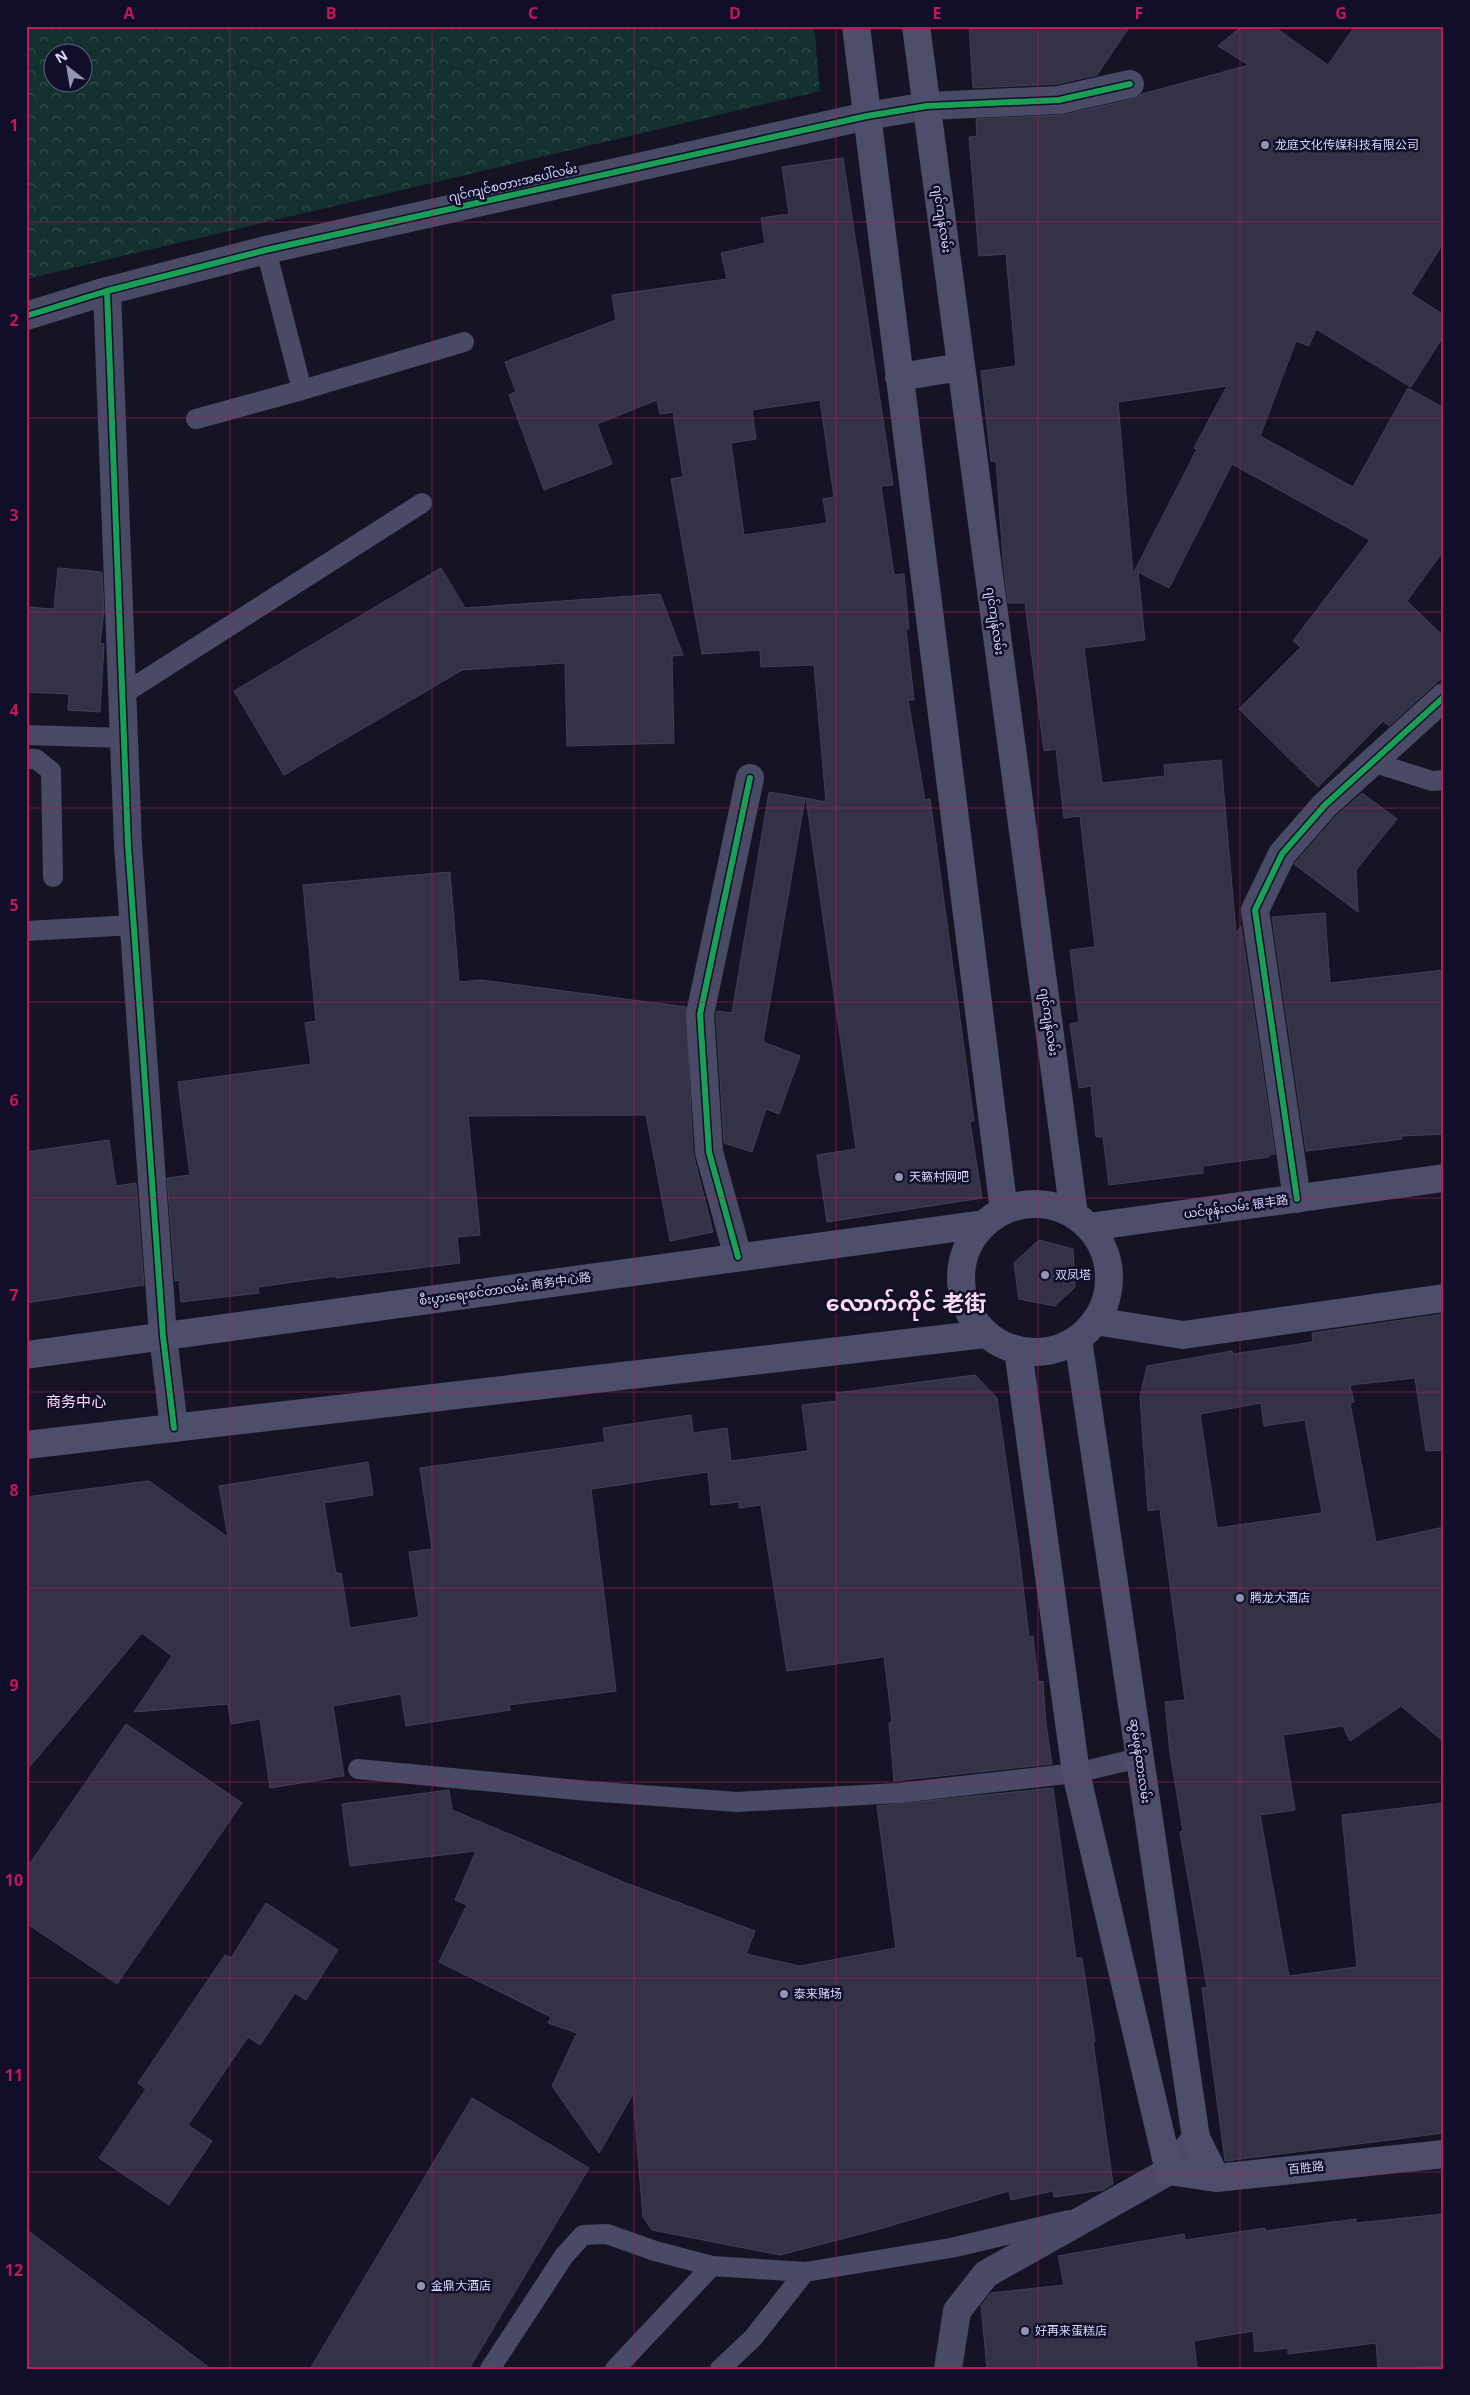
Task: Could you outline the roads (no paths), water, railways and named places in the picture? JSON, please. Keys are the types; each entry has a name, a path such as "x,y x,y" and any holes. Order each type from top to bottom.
{"main road":[{"path":"856,26 899,377 994,1217"},
{"name":"ဂျင်ကျန်လမ်း","path":"916,26 961,367 1081,1221"},
{"path":"899,377 961,367"},
{"name":"ယင်ဖုန်းလမ်း 银丰路","path":"1081,1221 1297,1199 1444,1178"},
{"path":"1028,1204 1052,1206 1081,1221 1105,1252 1109,1275 1106,1300 1087,1330 1055,1350 1030,1353 1006,1347 985,1334 969,1315 961,1291 961,1267 969,1243 994,1217 1028,1204"},
{"name":"စီးပွားရေးစင်တာလမ်း 商务中心路","path":"26,1355 738,1258 994,1217"},
{"path":"1087,1330 1184,1335 1444,1298"},
{"name":"ဆွမ်ဖုန်ထားလမ်း","path":"1087,1330 1139,1758 1196,2138 1216,2178"},
{"path":"26,1444 985,1334"},
{"path":"1018,1350 1076,1773 1169,2171"},
{"name":"百胜路","path":"1169,2171 1216,2178 1444,2154"}],"street":[{"name":"ဂျင်ကျင်စတားအပေါ်လမ်း","path":"26,316 106,291 266,250 867,116 927,106 1059,100 1130,84"},
{"path":"106,291 124,738 134,925 163,1336 174,1428"},
{"path":"1297,1199 1255,910 1282,854 1324,805 1444,697"},
{"path":"738,1258 710,1152 700,1014 750,778"},
{"path":"948,2369 957,2311 986,2274 1169,2171 1196,2138"}],"lane":[{"path":"266,250 302,390"},
{"path":"196,419 464,342"},
{"path":"123,694 422,504"},
{"path":"26,735 124,738"},
{"path":"26,759 36,759 51,771 53,877"},
{"path":"1372,762 1432,781 1444,780"},
{"path":"26,931 134,925"},
{"path":"358,1769 588,1791 738,1802 899,1793 1076,1773 1139,1758"},
{"path":"490,2369 564,2256 583,2235 607,2234 655,2251 712,2266 805,2272 951,2248 1088,2216"},
{"path":"615,2369 712,2266"},
{"path":"720,2369 753,2338 805,2272"}],"place":[{"name":"龙庭文化传媒科技有限公司","path":"1265,145"},
{"name":"天籁村网吧","path":"899,1177"},
{"name":"双凤塔","path":"1045,1275"},
{"name":"腾龙大酒店","path":"1240,1598"},
{"name":"泰来赌场","path":"784,1994"},
{"name":"金鼎大酒店","path":"421,2286"},
{"name":"好再来蛋糕店","path":"1025,2331"}],"district":[{"name":"လောက်ကိုင် 老街","path":"906,1303"},
{"name":"商务中心","path":"76,1402"}]}
